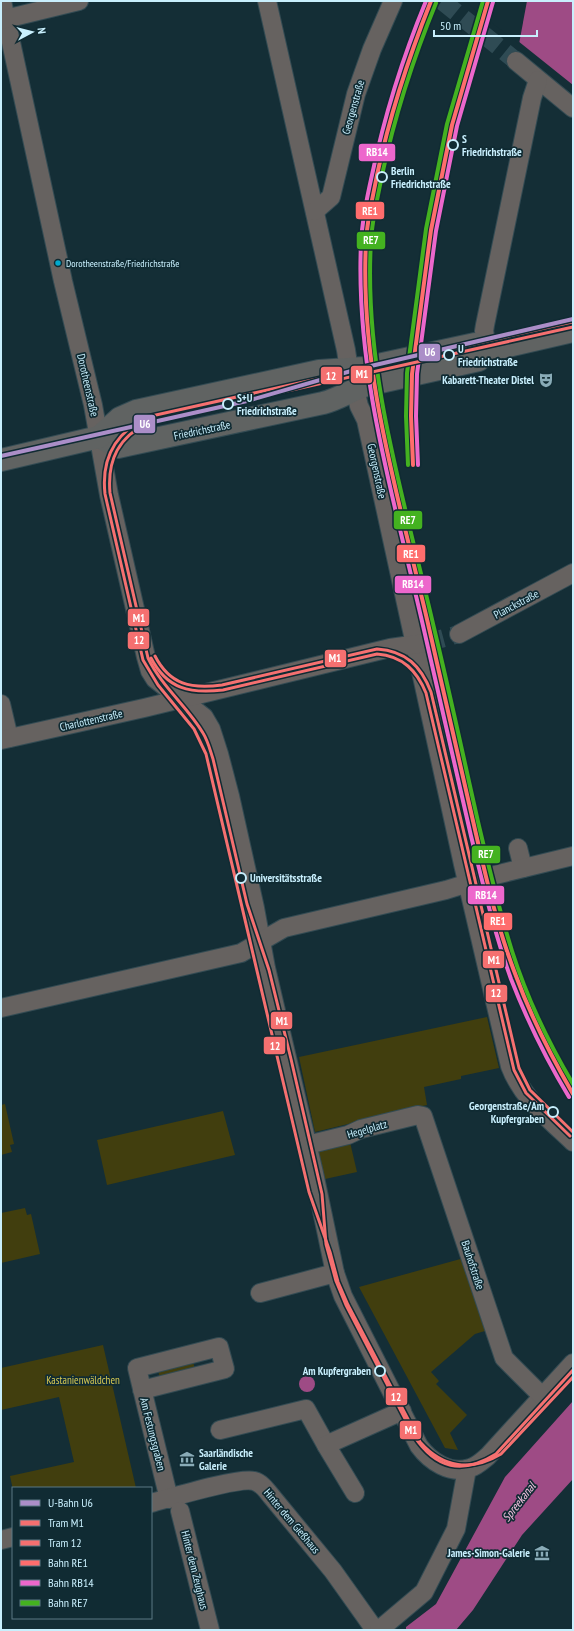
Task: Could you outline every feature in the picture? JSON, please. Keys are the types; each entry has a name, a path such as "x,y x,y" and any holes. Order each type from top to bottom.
{"main road":[{"name":"Friedrichstraße","path":"352,379 336,400 128,446 118,447 99,438 120,418 136,411 319,371 352,379 479,360 487,351 573,331"},
{"path":"1,460 99,438"}],"street":[{"name":"Dorotheenstraße","path":"2,1 4,19 99,438 108,495 146,658 150,671 156,679 204,717 213,735 230,796 266,968 335,1273 346,1304 419,1446 427,1456 443,1466 455,1469 467,1469"},
{"path":"4,19 79,1"},
{"name":"Georgenstraße","path":"267,1 316,211 352,379 359,406 366,420 420,644 467,883 508,1055 514,1076 528,1098 573,1142"},
{"name":"Georgenstraße","path":"316,211 331,197 358,89 377,35 393,1"},
{"path":"516,61 573,108"},
{"path":"487,351 484,331 485,325 532,98 538,80"},
{"name":"Planckstraße","path":"459,634 573,574"},
{"path":"181,698 390,648 420,644"},
{"name":"Charlottenstraße","path":"5,739 181,698"},
{"path":"1,704 5,739"},
{"path":"518,848 523,868"},
{"path":"1,1008 241,953 284,928 446,890 523,868 573,856"},
{"name":"Hegelplatz","path":"307,1145 348,1135 361,1129 418,1115 423,1116 425,1120"},
{"name":"Bauhofstraße","path":"425,1120 504,1358 542,1396"},
{"path":"260,1293 335,1273"},
{"name":"Am Festungsgraben","path":"142,1390 225,1369 219,1347 137,1368 142,1390 174,1505"},
{"path":"379,1630 424,1592 456,1529 467,1469 478,1464 488,1456 573,1363"},
{"path":"220,1430 306,1409 355,1493"},
{"path":"326,1445 402,1411"},
{"name":"Hinter dem Gießhaus","path":"152,1503 174,1505 245,1481 252,1481 262,1486 333,1571 375,1630"},
{"name":"Hinter dem Zeughaus","path":"174,1505 210,1630"},
{"path":"1,1540 12,1537"}],"green space":[{"path":"487,1017 499,1068 461,1076 461,1079 424,1087 427,1105 315,1132 299,1057"},
{"path":"5,1104 14,1144 10,1145 12,1152 1,1155 1,1105"},
{"path":"223,1111 235,1155 107,1185 97,1140"},
{"path":"349,1138 357,1172 325,1179 317,1146"},
{"path":"25,1208 27,1215 31,1214 40,1254 1,1263 1,1213"},
{"path":"464,1258 488,1330 475,1334 431,1372 439,1381 436,1384 467,1415 450,1433 458,1450 445,1448 359,1287"},
{"name":"Kastanienwäldchen","path":"103,1345 136,1487 12,1487 10,1476 74,1462 59,1397 1,1410 1,1368"},
{"path":"192,1358 196,1373 161,1382 157,1367"}],"water":[{"path":"468,1 573,1 573,85"},
{"path":"307,1376 313,1378 315,1384 313,1390 307,1392 301,1390 299,1384 301,1378"},
{"name":"Spreekanal","path":"573,1401 573,1479 522,1535 473,1610 456,1630 406,1630 406,1627 436,1604 505,1477"}],"pier":[{"path":"466,1 527,1 519,44 467,3"}],"tunnel":[{"path":"442,1 516,61"},
{"path":"426,643 459,634"}],"tram line":[{"name":"12","path":"572,322 147,417 126,431 112,448 105,469 104,481 105,494 143,660 158,685 194,729 206,754 309,1192 330,1252 338,1282 348,1305 420,1442 429,1451 448,1462 468,1465 490,1460 501,1454 573,1377"},
{"name":"M1","path":"573,327 149,422 130,435 117,450 113,460 110,481 110,493 148,658 160,678 197,723 208,742 213,759 247,904 269,970 291,1059 322,1194 326,1244 336,1281 346,1305 414,1436 431,1456 441,1462 461,1466 472,1465 484,1461 496,1454 573,1370"},
{"name":"M1","path":"155,656 167,673 175,679 182,683 201,686 222,685 377,649 396,653 417,667 431,692 519,1068 530,1090 573,1132"},
{"name":"12","path":"151,658 164,677 172,683 190,690 200,691 223,690 377,654 386,655 402,661 408,666 418,678 426,693 514,1070 526,1093 570,1136"},
{"path":"322,1194 335,1251"}],"metro line":[{"name":"U6","path":"1,456 247,401 358,369 573,319"}],"rail line":[{"name":"RB14","path":"426,1 409,44 388,108 368,192 362,226 361,243 361,292 364,341 379,438 489,908 499,944 517,994 545,1054 569,1097"},
{"name":"RE1","path":"431,1 407,65 394,108 382,152 370,208 366,242 366,291 369,340 375,389 394,485 429,628 493,906 510,959 528,1006 549,1051 573,1094"},
{"name":"RE7","path":"408,465 406,416 407,373 426,229 447,124 483,1"},
{"name":"RE1","path":"413,465 411,416 412,374 431,230 452,125 488,1"},
{"name":"RB14","path":"418,465 416,416 417,374 436,231 457,126 493,2"},
{"name":"RE7","path":"436,3 412,66 399,109 387,153 375,208 371,241 370,290 373,339 380,388 399,485 440,653 498,905 512,951 531,1003 555,1052 573,1084"}],"place":[{"name":"S Friedrichstraße","path":"453,145"},
{"name":"Berlin Friedrichstraße","path":"382,177"},
{"name":"Dorotheenstraße/Friedrichstraße","path":"58,263"},
{"name":"U Friedrichstraße","path":"449,355"},
{"name":"Kabarett-Theater Distel","path":"546,380"},
{"name":"S+U Friedrichstraße","path":"228,404"},
{"name":"Universitätsstraße","path":"241,878"},
{"name":"Georgenstraße/Am Kupfergraben","path":"553,1112"},
{"name":"Am Kupfergraben","path":"380,1371"},
{"name":"Saarländische Galerie","path":"187,1459"},
{"name":"James-Simon-Galerie","path":"542,1553"}]}
